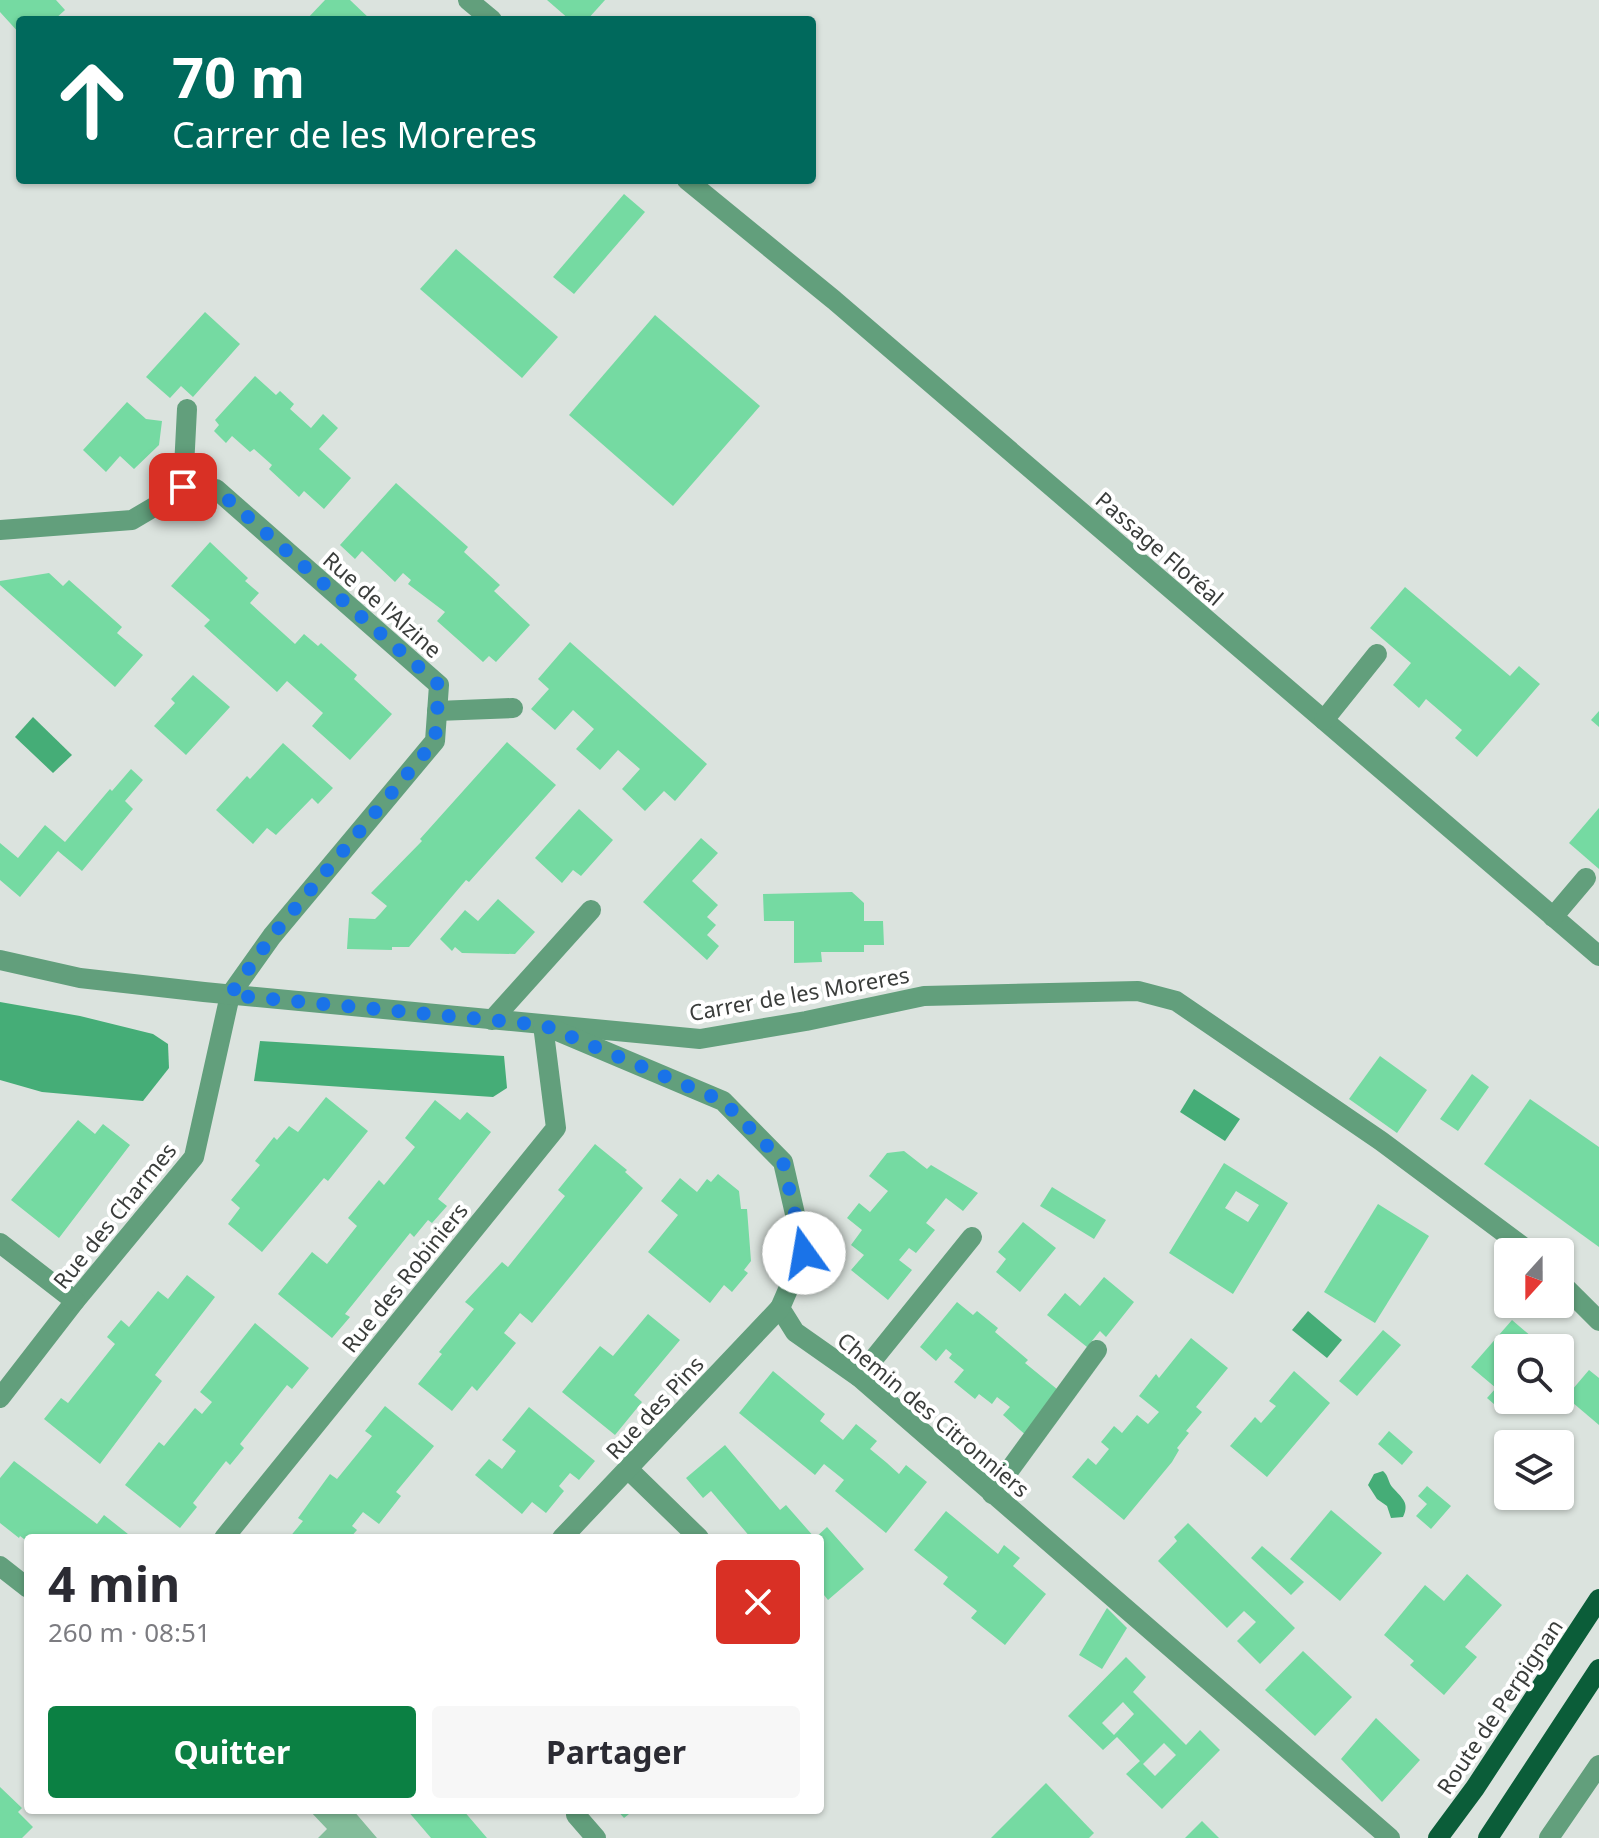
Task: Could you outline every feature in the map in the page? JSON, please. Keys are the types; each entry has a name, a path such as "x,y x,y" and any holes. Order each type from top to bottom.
{"main road":[{"name":"Route de Perpignan","path":"1438,1838 1475,1788 1599,1599"},
{"path":"1488,1838 1599,1669"}],"street":[{"path":"468,0 487,16"},
{"name":"Passage Floréal","path":"692,184 834,300 1599,956"},
{"path":"0,530 132,520 159,504 175,487 183,487 187,409"},
{"name":"Rue de l'Alzine","path":"183,487 216,489 439,685 435,741 272,936 230,995"},
{"path":"1324,720 1377,654"},
{"path":"437,711 513,708"},
{"path":"1553,917 1586,878"},
{"path":"492,1020 591,910"},
{"name":"Carrer de les Moreres","path":"0,960 80,978 230,995 700,1039 924,996 1138,991 1176,1001 1381,1141 1511,1238"},
{"name":"Rue des Charmes","path":"0,1398 75,1301 194,1157 230,995"},
{"path":"543,1025 723,1101 783,1162 804,1253 780,1308"},
{"name":"Rue des Robiniers","path":"227,1534 556,1128 543,1025"},
{"path":"859,1377 972,1237"},
{"path":"0,1243 75,1301"},
{"path":"1574,1296 1599,1321"},
{"name":"Chemin des Citronniers","path":"780,1308 795,1332 859,1377 1390,1838"},
{"name":"Rue des Pins","path":"566,1534 780,1308"},
{"path":"992,1494 1097,1350"},
{"path":"629,1470 695,1534"},
{"path":"0,1566 24,1585"},
{"path":"1549,1838 1599,1765"},
{"path":"576,1815 596,1838"}],"shaded area":[{"path":"33,717 72,755 53,773 15,737"},
{"path":"0,1002 80,1016 153,1034 168,1044 169,1068 143,1101 42,1092 0,1080"},
{"path":"260,1041 504,1056 507,1088 493,1097 254,1081"},
{"path":"1194,1089 1240,1119 1225,1141 1180,1112"},
{"path":"1308,1311 1342,1340 1327,1358 1292,1330"},
{"path":"1383,1471 1404,1501 1406,1508 1403,1517 1391,1518 1387,1506 1377,1499 1368,1485 1374,1474"},
{"path":"313,1814 356,1814 377,1838 318,1838 327,1829"}],"building":[{"path":"0,0 56,0 65,10 58,16 16,16 16,30 0,12"},
{"path":"325,0 350,0 367,16 310,16"},
{"path":"547,0 605,0 591,16 565,16"},
{"path":"624,194 645,212 574,294 553,277"},
{"path":"456,249 558,337 522,378 420,289"},
{"path":"205,312 240,344 193,397 181,386 170,398 146,377"},
{"path":"655,315 760,406 673,506 569,415"},
{"path":"255,376 276,395 280,391 294,404 290,409 311,428 323,414 338,428 319,449 351,478 324,509 304,491 299,497 269,469 272,465 254,449 250,452 232,436 226,443 214,431 219,425 215,420"},
{"path":"127,402 146,419 162,421 159,445 134,469 120,456 106,472 83,450"},
{"path":"396,483 468,547 464,552 500,585 494,591 530,625 496,662 489,656 483,662 437,621 445,612 408,584 411,580 403,573 395,582 362,551 355,559 340,545"},
{"path":"210,542 248,578 245,581 259,593 250,603 295,644 304,634 318,646 321,643 357,675 354,679 392,714 350,760 312,726 323,713 287,681 277,692 204,626 210,620 171,586"},
{"path":"49,573 63,586 69,580 122,627 117,633 143,655 115,687 0,585 0,581"},
{"path":"1405,587 1510,676 1519,666 1540,684 1477,757 1455,738 1462,730 1426,699 1419,708 1393,685 1411,663 1370,628"},
{"path":"570,642 707,764 675,801 664,791 645,811 622,789 640,769 618,750 600,770 576,749 594,729 573,710 555,730 531,709 549,689 538,679"},
{"path":"193,675 230,707 186,755 154,726 175,703 171,699"},
{"path":"1599,711 1599,727 1591,720"},
{"path":"507,742 556,785 469,882 466,880 409,947 392,947 392,950 347,949 349,918 375,919 380,914 387,906 371,893 422,841 420,839"},
{"path":"283,743 333,788 318,804 312,798 276,835 267,828 253,844 216,810"},
{"path":"131,769 143,780 125,801 133,809 82,871 58,851 20,897 0,880 0,843 18,858 45,825 65,842"},
{"path":"1599,808 1599,869 1569,843"},
{"path":"579,809 613,840 581,876 573,870 562,883 535,858"},
{"path":"701,838 718,853 692,881 718,905 707,917 716,925 707,935 719,946 707,960 643,902"},
{"path":"852,892 864,903 864,921 883,921 884,945 864,945 864,952 821,952 822,962 794,963 794,921 764,921 763,894"},
{"path":"498,899 535,932 515,954 462,953 455,947 452,951 440,939 465,910 478,921"},
{"path":"1380,1056 1427,1090 1397,1133 1349,1099"},
{"path":"1472,1074 1489,1087 1458,1131 1440,1119"},
{"path":"326,1097 368,1131 328,1181 324,1178 262,1252 228,1224 240,1208 231,1200 260,1165 255,1161 274,1137 277,1140 289,1126 298,1132"},
{"path":"1530,1099 1599,1147 1599,1247 1484,1164"},
{"path":"435,1100 460,1120 467,1112 491,1132 438,1199 447,1206 432,1223 428,1220 414,1237 410,1233 345,1314 350,1317 332,1338 278,1294 312,1252 327,1264 357,1226 348,1218 379,1180 384,1185 415,1147 405,1138"},
{"path":"78,1120 95,1134 103,1124 130,1145 59,1238 11,1200"},
{"path":"595,1144 627,1170 625,1172 643,1188 532,1323 520,1313 504,1333 516,1343 477,1391 472,1386 452,1411 418,1384 474,1309 465,1302 502,1262 508,1267 565,1196 558,1190"},
{"path":"904,1151 927,1169 931,1165 978,1193 963,1211 946,1198 926,1223 935,1230 916,1253 909,1248 899,1260 912,1270 888,1300 851,1270 864,1255 851,1245 862,1230 847,1218 859,1203 870,1212 888,1191 869,1176 887,1153"},
{"path":"1224,1163 1288,1203 1233,1294 1169,1253","holes":["1236,1191 1259,1205 1248,1222 1225,1208"]},
{"path":"718,1174 739,1191 741,1209 747,1209 751,1261 744,1270 748,1273 732,1292 724,1285 710,1303 648,1252 678,1215 661,1201 680,1178 697,1192 707,1179 711,1182"},
{"path":"1052,1187 1106,1220 1094,1239 1040,1206"},
{"path":"1378,1204 1429,1236 1375,1323 1324,1292"},
{"path":"1023,1222 1056,1248 1020,1292 996,1272 1006,1259 998,1252"},
{"path":"187,1275 215,1297 155,1375 162,1381 100,1464 44,1419 61,1398 68,1403 115,1344 107,1337 121,1320 129,1327 158,1291 168,1299"},
{"path":"1104,1277 1134,1302 1106,1337 1100,1331 1087,1347 1047,1315 1065,1293 1080,1306"},
{"path":"957,1302 973,1315 977,1311 998,1328 995,1332 1028,1360 1025,1363 1063,1394 1028,1437 1003,1415 1010,1407 997,1397 992,1404 979,1394 975,1399 954,1382 964,1370 949,1358 952,1354 946,1349 936,1361 920,1347"},
{"path":"648,1314 680,1340 634,1395 642,1402 615,1435 562,1392 600,1346 613,1356"},
{"path":"1512,1320 1528,1334 1500,1334"},
{"path":"255,1323 309,1368 292,1389 287,1385 240,1444 244,1448 230,1465 226,1461 193,1503 197,1507 180,1528 125,1485 159,1442 164,1446 195,1408 202,1414 212,1402 200,1392"},
{"path":"1383,1330 1401,1345 1357,1396 1339,1381"},
{"path":"1191,1338 1228,1368 1196,1407 1202,1412 1186,1431 1189,1433 1177,1448 1179,1450 1172,1462 1124,1520 1072,1477 1088,1458 1096,1465 1109,1449 1101,1442 1114,1426 1122,1433 1137,1415 1148,1424 1159,1412 1139,1396 1156,1374 1159,1378"},
{"path":"1494,1341 1494,1386 1471,1367"},
{"path":"1589,1370 1599,1378 1599,1425 1574,1404 1574,1388"},
{"path":"773,1371 825,1414 820,1421 843,1440 856,1424 877,1441 870,1449 899,1474 906,1465 927,1482 886,1533 835,1491 844,1480 824,1464 815,1475 739,1413"},
{"path":"1294,1371 1330,1403 1267,1477 1230,1446 1255,1417 1261,1423 1276,1406 1269,1401"},
{"path":"1494,1390 1494,1404 1487,1398"},
{"path":"385,1406 434,1446 396,1492 401,1496 379,1524 363,1512 352,1526 357,1530 354,1534 292,1534 303,1521 298,1518 330,1474 337,1479 372,1436 365,1431"},
{"path":"529,1407 595,1461 579,1480 570,1473 559,1486 564,1491 546,1513 532,1502 522,1514 475,1475 489,1459 502,1469 516,1451 502,1440"},
{"path":"1389,1431 1413,1452 1402,1465 1378,1444"},
{"path":"725,1445 780,1510 786,1505 811,1534 748,1534 711,1491 703,1498 686,1478"},
{"path":"14,1461 97,1524 104,1515 128,1534 24,1534 24,1539 19,1538 0,1523 0,1478"},
{"path":"1427,1486 1451,1506 1431,1529 1416,1516 1427,1504 1418,1496"},
{"path":"1331,1510 1382,1553 1340,1601 1290,1559"},
{"path":"946,1511 998,1554 1004,1545 1020,1558 1013,1566 1046,1594 1005,1645 971,1618 977,1611 943,1584 948,1577 914,1550"},
{"path":"1188,1523 1295,1628 1260,1664 1237,1641 1256,1622 1244,1611 1227,1628 1158,1561 1177,1541 1174,1537"},
{"path":"827,1527 864,1569 828,1600 824,1595 824,1534 819,1534"},
{"path":"1262,1546 1304,1582 1291,1595 1251,1558"},
{"path":"1467,1574 1502,1605 1465,1647 1477,1657 1444,1695 1410,1665 1414,1661 1384,1635 1425,1585 1444,1601"},
{"path":"1107,1608 1127,1628 1102,1669 1079,1655"},
{"path":"1303,1651 1352,1697 1315,1736 1265,1690"},
{"path":"1126,1657 1146,1677 1133,1692 1186,1745 1200,1730 1220,1750 1162,1809 1126,1774 1140,1761 1117,1737 1103,1750 1068,1716","holes":["1123,1702 1134,1714 1114,1735 1102,1723","1164,1743 1176,1755 1155,1776 1143,1764"]},
{"path":"1376,1718 1420,1760 1382,1802 1341,1759"},
{"path":"1046,1783 1094,1833 1089,1838 991,1838"},
{"path":"0,1787 22,1808 18,1812 33,1827 22,1838 0,1838"},
{"path":"410,1814 466,1814 487,1838 431,1838"},
{"path":"1202,1821 1219,1838 1185,1838"}],"route":[{"path":"183,487 216,489 439,685 435,741 272,936 230,995 543,1025 723,1101 783,1162 804,1253"}]}
